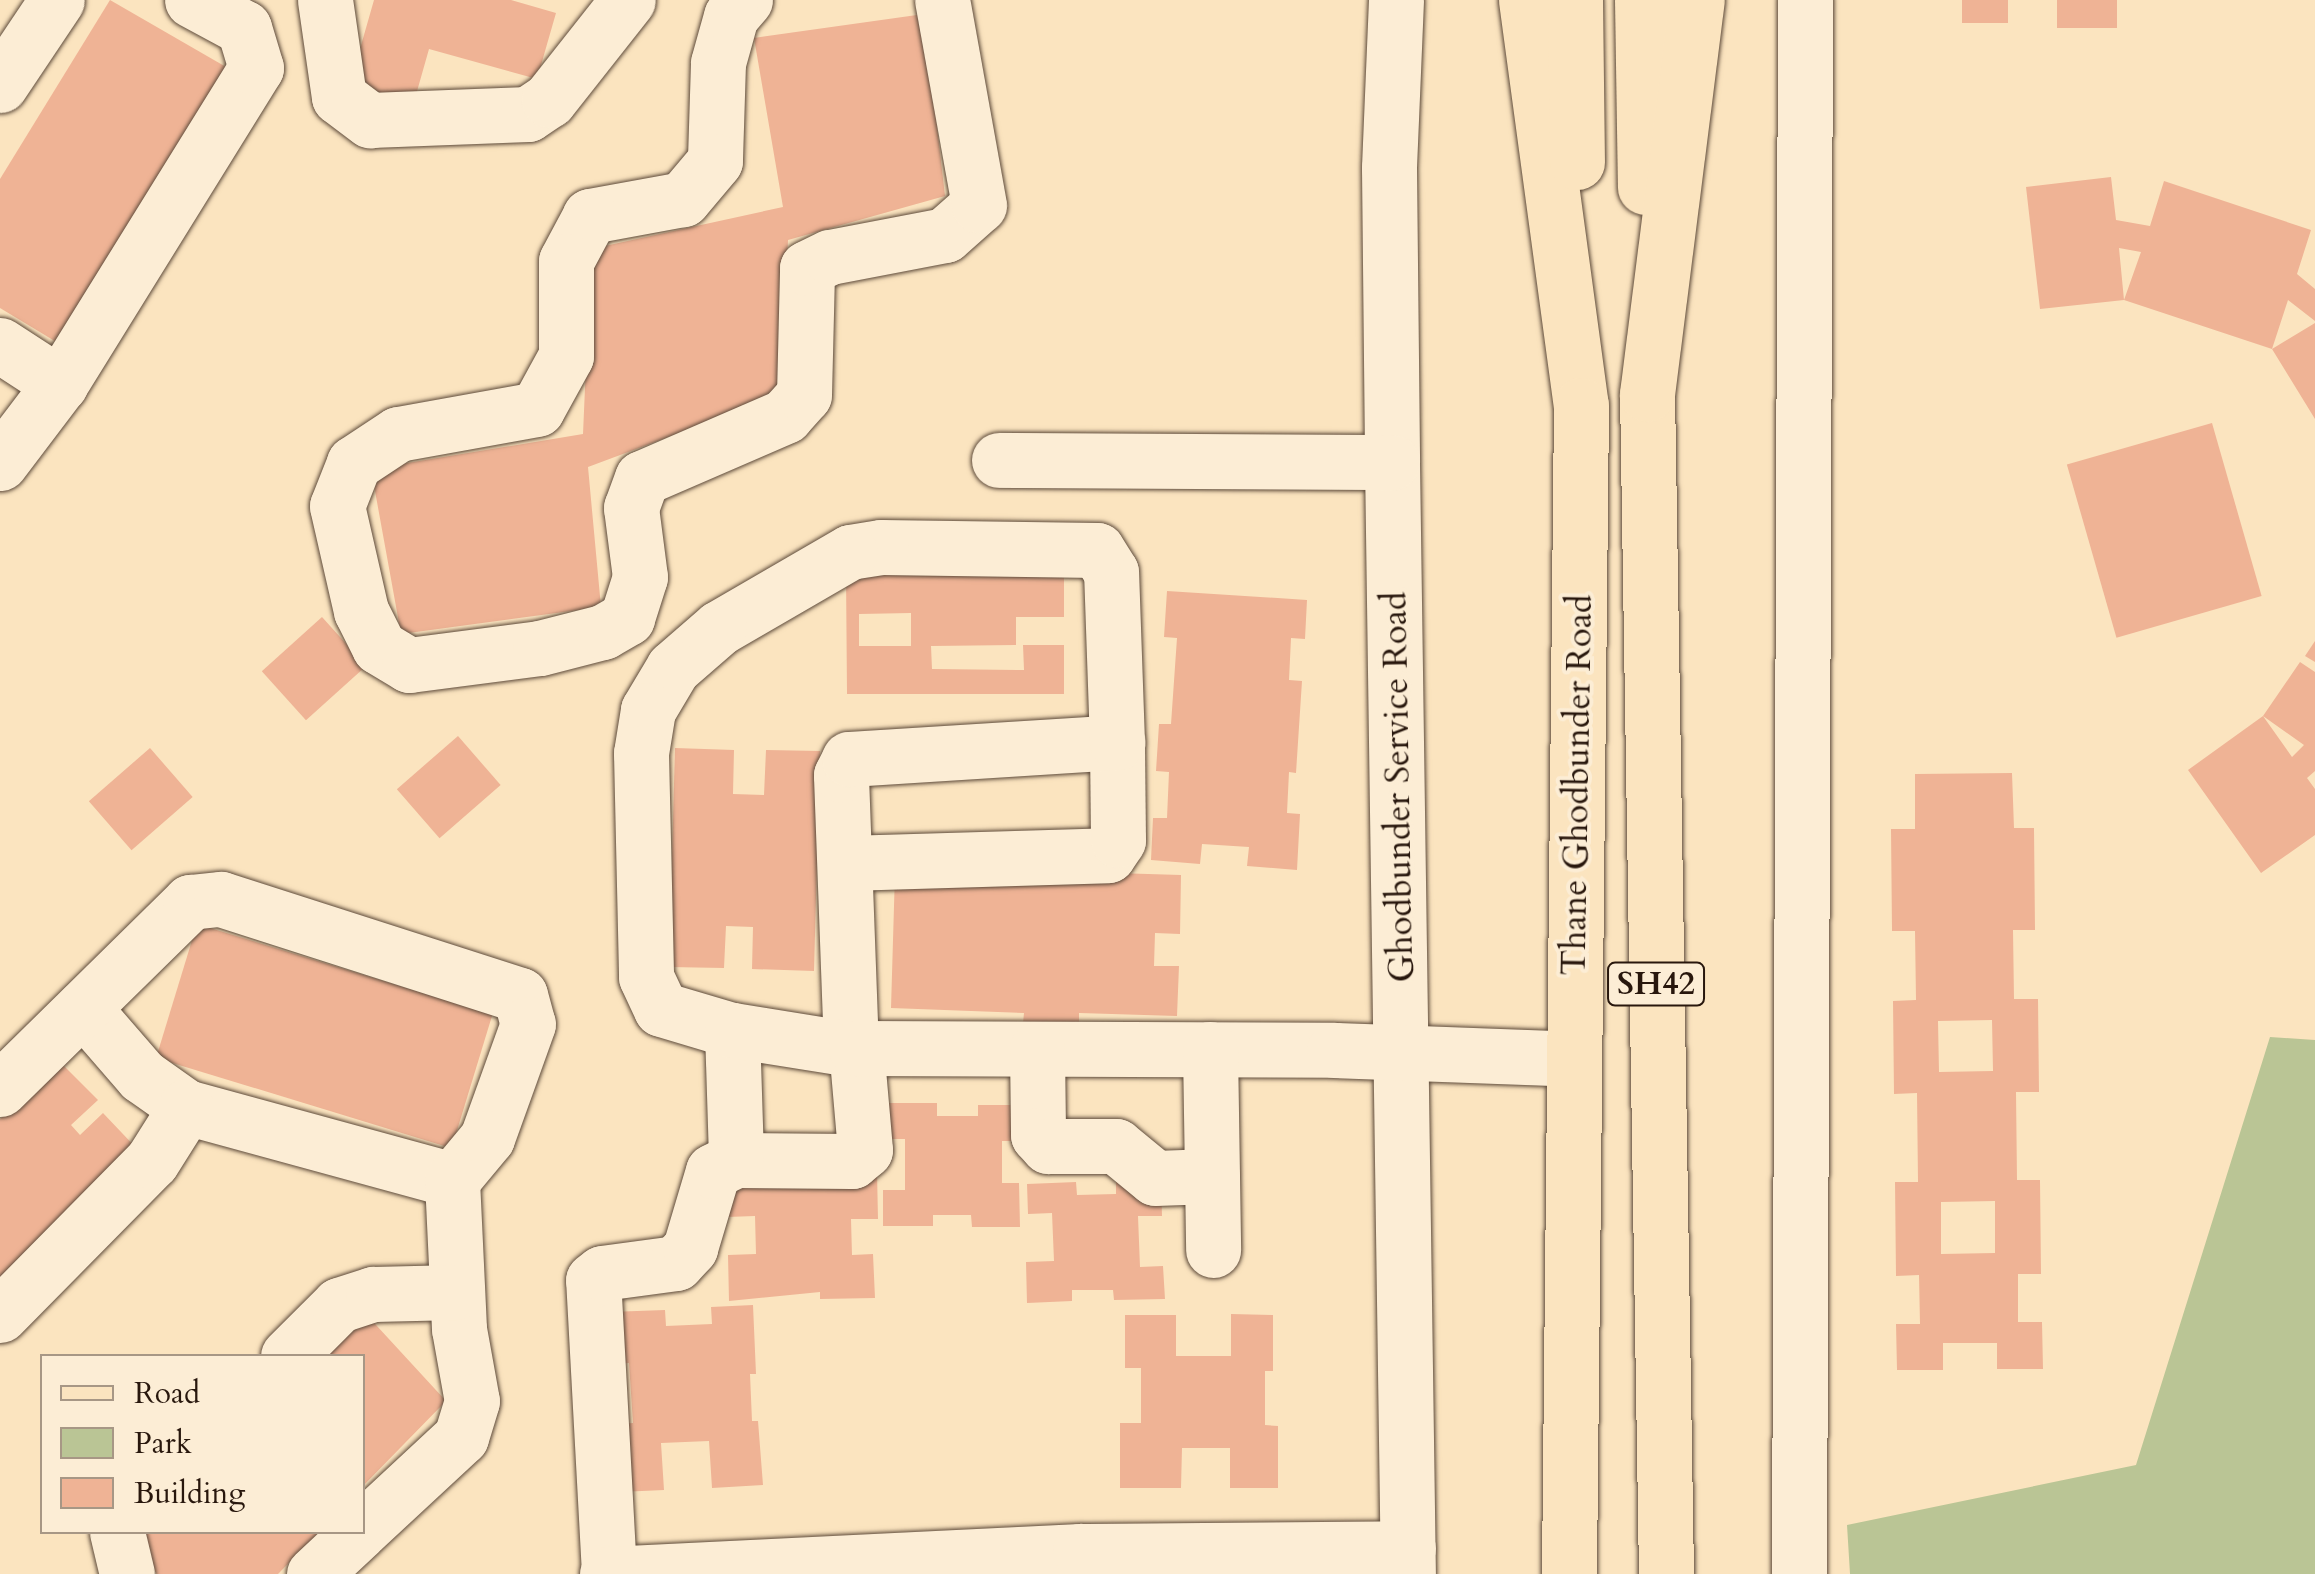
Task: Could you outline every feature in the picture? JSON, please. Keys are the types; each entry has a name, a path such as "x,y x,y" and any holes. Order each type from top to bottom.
{"main road":[{"name":"Thane Ghodbunder Road","path":"1526,0 1581,405 1569,1574"},
{"path":"1575,0 1581,405"},
{"path":"1642,0 1647,394"},
{"name":"Thane Ghodbunder Road","path":"1666,1574 1647,394 1697,0"}],"street":[{"path":"0,85 57,0"},
{"path":"0,463 60,384 256,68 244,28 192,0"},
{"path":"325,0 339,97 370,120 528,114 549,100 605,10"},
{"path":"745,0 731,16 718,63 716,161 683,199 590,216 566,261 566,356 537,409 398,434 354,463 337,506 361,611 379,647 409,665 540,648 603,632 627,618 640,577 632,508 642,478 785,416 804,395 807,268 830,257 945,236 979,205 942,0"},
{"name":"Ghodbunder Service Road","path":"1396,0 1389,168 1408,1561"},
{"path":"1798,1574 1805,0"},
{"path":"0,345 60,384"},
{"path":"999,460 1392,462"},
{"path":"846,863 1108,855 1118,840 1111,572 1097,550 881,547 850,552 718,628 674,668 648,710 641,752 646,977 662,1008 732,1030 854,1048 1210,1050 1574,1059"},
{"path":"1117,742 848,759 841,775 854,1048 864,1150 852,1161 736,1160 712,1170 690,1248 676,1262 602,1273 593,1280 608,1574 1081,1562 1408,1561"},
{"path":"0,1089 190,902 221,899 520,995 528,1024 488,1138 452,1180 457,1292 472,1400 461,1437 365,1526"},
{"path":"83,1008 142,1076 186,1108 452,1180"},
{"path":"732,1030 736,1160"},
{"path":"1036,1049 1038,1135 1048,1146 1116,1146 1131,1163 1155,1178 1212,1176"},
{"path":"1210,1050 1213,1250"},
{"path":"0,1315 152,1160 186,1108"},
{"path":"290,1354 339,1304 374,1294 457,1292"},
{"path":"117,1534 118,1554 126,1574"},
{"path":"314,1574 357,1534"}],"green space":[{"path":"2270,1037 2315,1040 2315,1574 1850,1574 1847,1525 2136,1465"}],"building":[{"path":"110,0 233,71 63,346 0,308 0,179"},
{"path":"374,0 511,0 556,13 537,79 429,49 412,109 348,91"},
{"path":"1962,0 2008,0 2008,23 1962,23"},
{"path":"2057,0 2117,0 2117,28 2057,28"},
{"path":"924,14 945,196 788,240 781,395 588,467 601,607 401,634 371,469 583,434 591,249 783,207 754,38"},
{"path":"2111,177 2116,220 2150,226 2164,181 2311,230 2297,274 2315,289 2315,321 2288,300 2272,349 2124,300 2040,309 2026,187","holes":["2119,248 2141,252 2124,300"]},
{"path":"2315,323 2315,419 2272,349"},
{"path":"2212,423 2262,596 2116,638 2067,465"},
{"path":"846,574 1064,574 1064,617 1016,617 1016,645 931,646 932,669 1024,670 1023,645 1064,645 1064,694 847,694","holes":["911,613 911,646 859,646 859,614"]},
{"path":"1167,591 1307,600 1305,639 1291,638 1289,680 1302,681 1296,773 1289,772 1287,813 1300,814 1297,870 1247,866 1249,847 1202,844 1200,864 1151,860 1153,818 1167,818 1169,772 1156,771 1159,724 1171,724 1177,638 1164,637"},
{"path":"322,617 366,666 306,720 262,671"},
{"path":"2315,641 2315,662 2305,656"},
{"path":"2300,662 2315,672 2315,771 2307,778 2315,789 2315,835 2261,873 2188,770 2263,716","holes":["2263,716 2304,745 2292,757"]},
{"path":"458,736 501,785 440,838 397,789"},
{"path":"150,748 193,797 132,850 89,801"},
{"path":"675,748 734,750 733,794 764,795 766,750 820,751 814,971 752,969 753,927 726,926 724,968 669,967"},
{"path":"2012,773 2014,828 2034,828 2035,930 2013,930 2014,999 2038,999 2039,1092 2016,1092 2017,1180 2040,1180 2041,1274 2018,1274 2018,1322 2042,1322 2043,1369 1997,1369 1997,1343 1943,1343 1943,1370 1897,1370 1896,1324 1920,1324 1919,1275 1896,1276 1895,1182 1918,1182 1917,1093 1894,1094 1893,1001 1916,1000 1915,931 1892,931 1891,829 1915,829 1915,774","holes":["1992,1020 1993,1071 1939,1072 1938,1021","1995,1201 1995,1253 1941,1254 1941,1202"]},
{"path":"987,869 1181,875 1180,934 1155,933 1154,966 1179,966 1177,1016 1079,1013 1079,1025 1023,1023 1024,1013 891,1008 895,872"},
{"path":"197,924 492,1014 452,1148 156,1058"},
{"path":"63,1065 98,1100 71,1125 80,1135 103,1113 141,1153 0,1288 0,1119"},
{"path":"883,1103 937,1103 937,1116 978,1116 978,1105 1020,1105 1020,1141 1002,1141 1002,1183 1019,1183 1020,1227 972,1227 971,1215 933,1215 933,1226 883,1226 883,1190 905,1190 905,1139 883,1139"},
{"path":"877,1172 878,1219 851,1219 852,1255 873,1254 875,1298 820,1299 820,1292 729,1301 728,1255 756,1254 755,1216 727,1217 726,1174"},
{"path":"1161,1181 1162,1216 1138,1216 1140,1267 1163,1266 1165,1299 1114,1300 1113,1290 1072,1290 1072,1301 1027,1303 1026,1262 1054,1261 1052,1213 1028,1214 1027,1184 1076,1182 1077,1195 1116,1194 1116,1182"},
{"path":"753,1305 756,1374 750,1374 752,1421 758,1421 763,1485 712,1488 709,1441 661,1443 664,1490 620,1492 616,1424 633,1423 629,1363 613,1364 609,1312 665,1310 666,1326 712,1324 711,1307"},
{"path":"365,1313 446,1401 365,1484 365,1354 323,1354"},
{"path":"1231,1314 1273,1315 1273,1371 1265,1371 1265,1425 1278,1426 1278,1488 1230,1488 1230,1448 1182,1448 1181,1488 1120,1488 1120,1423 1141,1423 1141,1368 1125,1368 1125,1315 1176,1315 1176,1356 1231,1356"},
{"path":"138,1534 317,1534 278,1574 157,1574 128,1543"}]}
